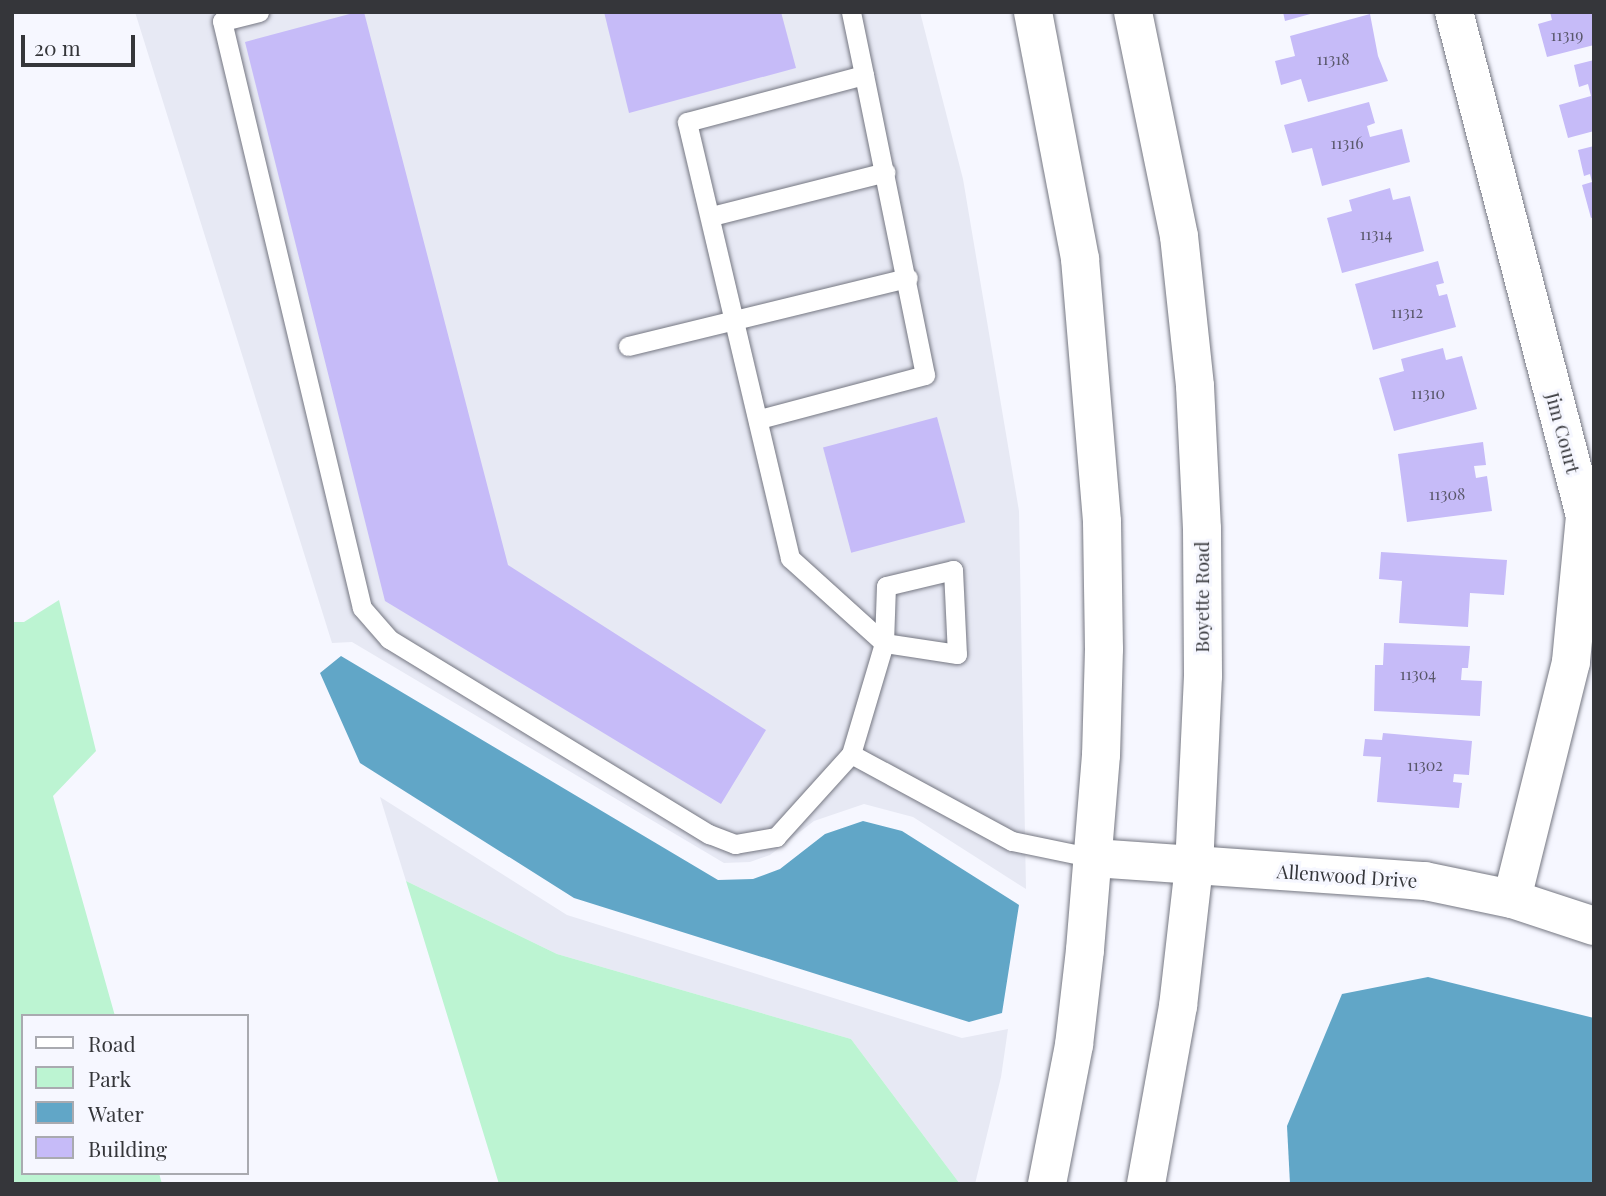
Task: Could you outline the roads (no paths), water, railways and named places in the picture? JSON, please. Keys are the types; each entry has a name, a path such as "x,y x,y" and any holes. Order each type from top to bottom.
{"main road":[{"path":"1033,12 1080,259 1093,390 1104,649 1094,858 1074,1045 1046,1184"},
{"name":"Boyette Road","path":"1133,12 1179,236 1195,386 1203,676 1194,866 1178,1006 1146,1184"},
{"name":"Jim Court","path":"1454,12 1585,516 1571,662 1512,899"},
{"name":"Allenwood Drive","path":"1094,858 1425,881 1512,899 1594,926"}],"lane":[{"path":"760,419 925,375 908,278 851,12"},
{"path":"248,14 222,21 357,587 374,626 719,840 747,844 776,837 851,754 884,643 886,586 953,570 957,654 884,643 790,558 737,318 687,122 864,75"},
{"path":"712,216 886,172"},
{"path":"628,346 908,278"},
{"path":"851,754 1012,841 1094,858"}],"water":[{"path":"341,656 718,880 753,879 780,869 825,834 863,821 902,831 1019,905 1002,1013 969,1022 574,898 360,763 320,673"},
{"path":"1428,977 1594,1018 1594,1184 1290,1184 1287,1126 1342,994"}]}
